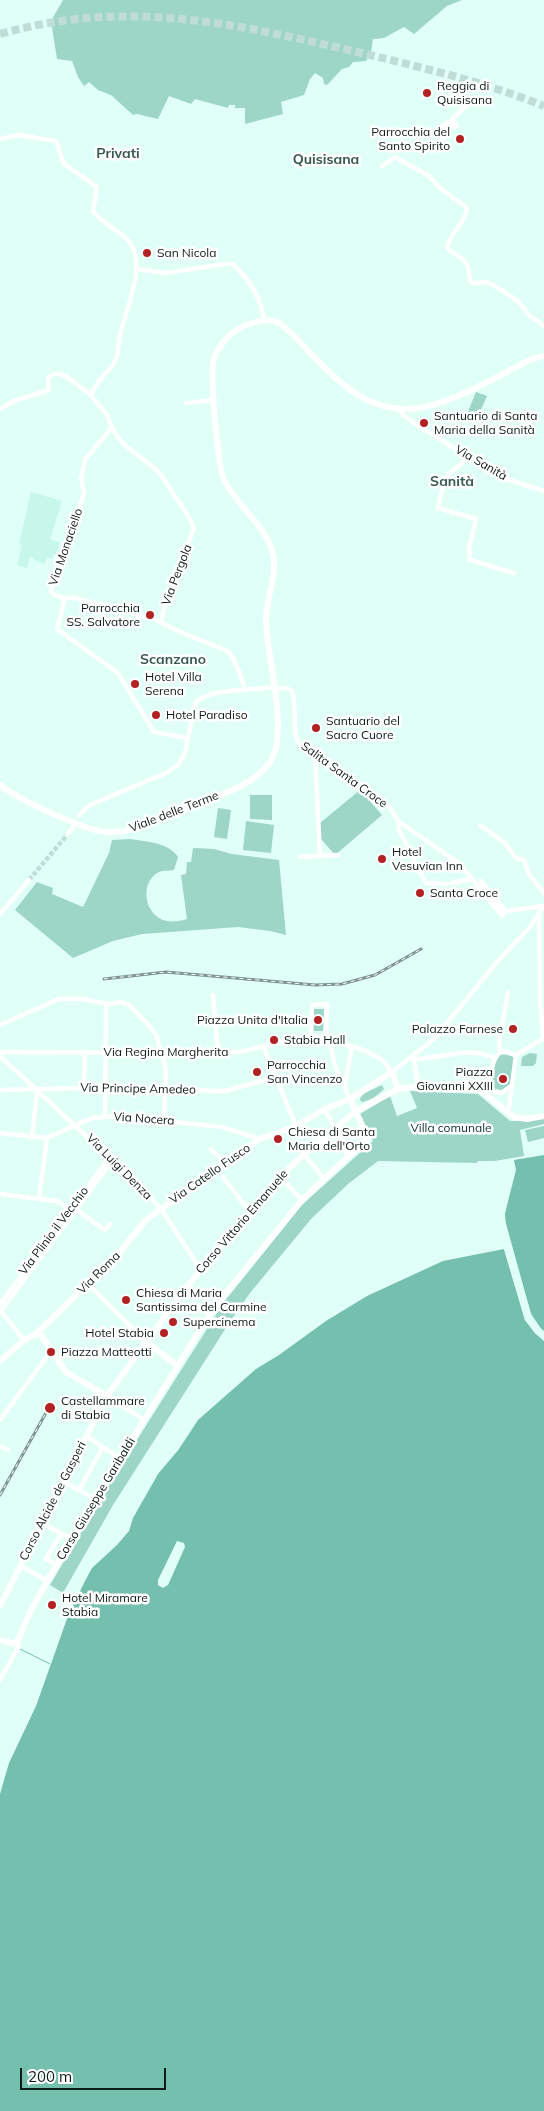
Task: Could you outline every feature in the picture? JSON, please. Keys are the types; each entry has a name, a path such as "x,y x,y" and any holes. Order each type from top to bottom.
{"street":[{"path":"442,139 447,136 441,128 448,122 453,127 457,126 452,119 468,104"},
{"path":"0,139 18,135 56,141 64,164 97,187 93,211 98,218 131,243 134,250 136,269 129,310 120,334 116,361 101,378 91,395"},
{"path":"382,166 395,157 429,176 440,188 465,206 467,211 464,219 448,242 447,248 464,259 470,268 470,281 472,283 487,282 498,288 518,301 530,316 544,326"},
{"path":"136,269 159,274 233,264 253,287 264,320 276,322 290,332 341,384 366,400 399,408 423,407 454,397 532,359 544,356"},
{"name":"Viale delle Terme","path":"0,785 19,798 83,826 107,832 124,831 141,826 254,779 270,763 276,747 279,725 266,629 266,604 274,572 273,551 263,533 238,502 223,478 215,400 214,359 224,340 242,326 264,320"},
{"path":"0,409 14,401 46,392 48,389 48,378 52,374 59,373 91,395 94,402 107,415 112,427"},
{"path":"186,403 215,400"},
{"name":"Via Sanità","path":"399,408 403,415 414,423 465,454 482,462 503,478 544,491"},
{"name":"Via Pergola","path":"112,427 116,435 126,445 164,477 173,493 182,503 194,528 165,604 156,620"},
{"name":"Via Monaciello","path":"62,598 51,593 51,588 58,563 74,527 84,493 81,478 82,470 90,453 112,427"},
{"path":"465,454 463,462 448,474 444,480 438,508 476,519 469,548 470,560 514,573"},
{"path":"187,738 154,732 118,673 57,630 62,598 68,597 104,604 156,620 227,650 233,658 245,689"},
{"path":"79,815 90,805 172,770 178,765 184,753 195,704 199,698 215,693 245,689 274,688"},
{"name":"Salita Santa Croce","path":"274,688 286,688 292,691 296,706 297,741 377,796 389,806 398,821 460,864 502,916 504,914 480,883 481,881 506,911 543,906"},
{"path":"315,755 320,856"},
{"path":"398,821 399,830 426,883 450,884 472,879"},
{"path":"481,826 505,843 516,858 524,860 529,874 544,893"},
{"path":"68,834 73,827"},
{"path":"300,857 338,855"},
{"path":"0,914 29,880"},
{"path":"392,1072 412,1059 434,1039 539,915 543,906"},
{"path":"516,1055 544,1038 540,998 539,915"},
{"path":"489,1093 495,1058 500,1052 508,993"},
{"path":"213,995 218,1052"},
{"path":"0,1025 59,999 83,999 106,1004 122,1002 129,1005 157,1036 161,1053 166,1063 164,1120"},
{"path":"104,1116 106,1004"},
{"path":"311,1037 312,1005 327,1004 328,1038 335,1066 356,1111"},
{"name":"Via Regina Margherita","path":"0,1052 238,1052 311,1037 328,1038"},
{"path":"328,1038 366,1051 382,1060 392,1072 398,1089 418,1087 502,1093 512,1086"},
{"path":"344,1086 352,1046"},
{"path":"264,1048 296,1126"},
{"path":"500,1052 511,1052 516,1055"},
{"path":"84,1088 85,1053"},
{"path":"412,1059 439,1055 468,1054 482,1054 495,1058"},
{"path":"511,1115 516,1055"},
{"name":"Via Luigi Denza","path":"0,1056 76,1125 161,1210 201,1270"},
{"path":"412,1059 418,1087"},
{"name":"Via Catello Fusco","path":"161,1210 260,1139 296,1126 325,1109 350,1099 392,1072"},
{"name":"Via Principe Amedeo","path":"0,1090 37,1091 42,1088 84,1088 225,1091 276,1077"},
{"name":"Corso Vittorio Emanuele","path":"107,1396 201,1270 280,1177 304,1154 356,1111 398,1089"},
{"path":"32,1138 37,1091"},
{"path":"489,1093 511,1115 527,1119 544,1116"},
{"path":"325,1109 348,1156"},
{"name":"Corso Giuseppe Garibaldi","path":"16,1644 47,1581 95,1499 218,1302 302,1200 368,1138 356,1111"},
{"name":"Via Nocera","path":"0,1133 32,1138 47,1138 92,1118 116,1116 222,1126 260,1139"},
{"path":"39,1198 47,1138"},
{"path":"211,1150 227,1163"},
{"path":"304,1154 324,1179"},
{"path":"24,1340 1,1310 111,1159"},
{"path":"223,1177 250,1212"},
{"path":"280,1177 302,1200"},
{"path":"0,1194 57,1201 105,1230 110,1224"},
{"name":"Via Plinio il Vecchio","path":"0,1304 73,1210"},
{"name":"Via Roma","path":"0,1361 24,1340 37,1333 120,1252 145,1221 161,1210"},
{"path":"88,1284 146,1342 178,1366"},
{"path":"37,1333 66,1372 144,1420"},
{"path":"0,1420 51,1351"},
{"name":"Corso Alcide de Gasperi","path":"0,1606 107,1396"},
{"path":"86,1436 120,1458"},
{"path":"0,1446 8,1450"},
{"path":"78,1490 103,1447"},
{"path":"63,1481 95,1499"},
{"path":"42,1523 72,1539"},
{"path":"57,1565 46,1559 61,1534"},
{"path":"20,1565 47,1581"},
{"path":"0,1640 19,1646 0,1680"}],"shaded area":[{"path":"31,492 62,501 50,539 60,543 56,555 54,554 52,559 47,557 45,564 30,557 27,568 17,565 22,545 19,544"},
{"path":"544,1155 544,1331 539,1327 531,1314 505,1220 505,1213 516,1170 514,1160"},
{"path":"504,1249 525,1320 544,1341 544,2111 0,2111 0,1794 9,1763 36,1706 68,1616 92,1568 129,1531 133,1518 158,1474 179,1449 198,1420 256,1369 326,1321 367,1296 443,1261"}],"green space":[{"path":"63,0 462,0 447,6 414,34 404,27 384,38 373,39 371,52 366,61 353,62 349,67 342,69 327,85 324,84 323,78 315,73 310,79 304,95 281,102 283,114 245,124 245,108 235,108 235,105 229,105 228,108 195,99 191,104 169,96 158,119 137,114 133,115 111,95 98,90 89,82 84,86 78,77 72,61 57,59 51,21"},
{"path":"476,392 487,396 477,419 467,414"},
{"path":"360,790 382,815 335,855 321,839 320,823"},
{"path":"250,795 272,795 272,820 250,819"},
{"path":"218,808 231,810 227,839 214,837"},
{"path":"246,821 274,825 271,853 243,850"},
{"path":"130,839 150,842 169,848 178,857 174,870 159,872 152,877 148,884 147,899 149,907 159,918 167,921 187,919 181,875 186,874 187,862 191,862 193,848 214,849 232,854 279,860 286,935 238,927 142,934 113,941 73,958 15,910 37,882 53,888 52,894 83,907 109,853 112,840"},
{"path":"314,1009 324,1009 323,1031 313,1031"},
{"path":"530,1053 537,1054 536,1063 533,1066 521,1066 522,1057"},
{"path":"509,1054 514,1058 510,1085 501,1090 492,1088 495,1061 498,1055"},
{"path":"382,1085 384,1089 371,1099 361,1102 360,1098 365,1093"},
{"name":"Villa comunale","path":"410,1091 478,1094 510,1121 525,1121 544,1117 544,1124 520,1130 524,1156 495,1161 478,1161 477,1163 378,1161 348,1184 311,1219 250,1293 231,1320 113,1505 63,1593 50,1585 118,1470 224,1302 302,1205 373,1141 360,1114 390,1096 397,1116 417,1108"},
{"path":"544,1126 544,1138 528,1142 525,1130"}],"pier":[{"path":"507,1195 509,1195 505,1213 506,1230 531,1314 544,1333 537,1328 529,1315 504,1230 502,1213"},
{"path":"503,1246 506,1248 528,1319 544,1337 544,1341 525,1320"},
{"path":"177,1541 184,1543 185,1547 168,1585 163,1588 158,1585 158,1580"}],"waterway":[{"path":"20,1649 50,1664"}],"tunnel":[{"path":"0,34 44,24 88,18 130,16 215,23 300,39 420,67 495,88 544,106"},
{"path":"29,880 68,834"}],"railway":[{"path":"104,979 166,972 315,985 342,984 375,975 421,949"},
{"path":"0,1495 47,1411"}],"place":[{"name":"Reggia di Quisisana","path":"427,93"},
{"name":"Parrocchia del Santo Spirito","path":"460,139"},
{"name":"San Nicola","path":"147,253"},
{"name":"Santuario di Santa Maria della Sanità","path":"424,423"},
{"name":"Parrocchia SS. Salvatore","path":"150,615"},
{"name":"Hotel Villa Serena","path":"135,684"},
{"name":"Hotel Paradiso","path":"156,715"},
{"name":"Santuario del Sacro Cuore","path":"316,728"},
{"name":"Hotel Vesuvian Inn","path":"382,859"},
{"name":"Santa Croce","path":"420,893"},
{"name":"Piazza Unita d'Italia","path":"318,1020"},
{"name":"Palazzo Farnese","path":"513,1029"},
{"name":"Stabia Hall","path":"274,1040"},
{"name":"Parrocchia San Vincenzo","path":"257,1072"},
{"name":"Piazza Giovanni XXIII","path":"503,1079"},
{"name":"Chiesa di Santa Maria dell'Orto","path":"278,1139"},
{"name":"Chiesa di Maria Santissima del Carmine","path":"126,1300"},
{"name":"Supercinema","path":"173,1322"},
{"name":"Hotel Stabia","path":"164,1333"},
{"name":"Piazza Matteotti","path":"51,1352"},
{"name":"Castellammare di Stabia","path":"50,1408"},
{"name":"Hotel Miramare Stabia","path":"52,1605"}],"district":[{"name":"Privati","path":"118,154"},
{"name":"Quisisana","path":"326,160"},
{"name":"Sanità","path":"452,482"},
{"name":"Scanzano","path":"173,660"}]}
